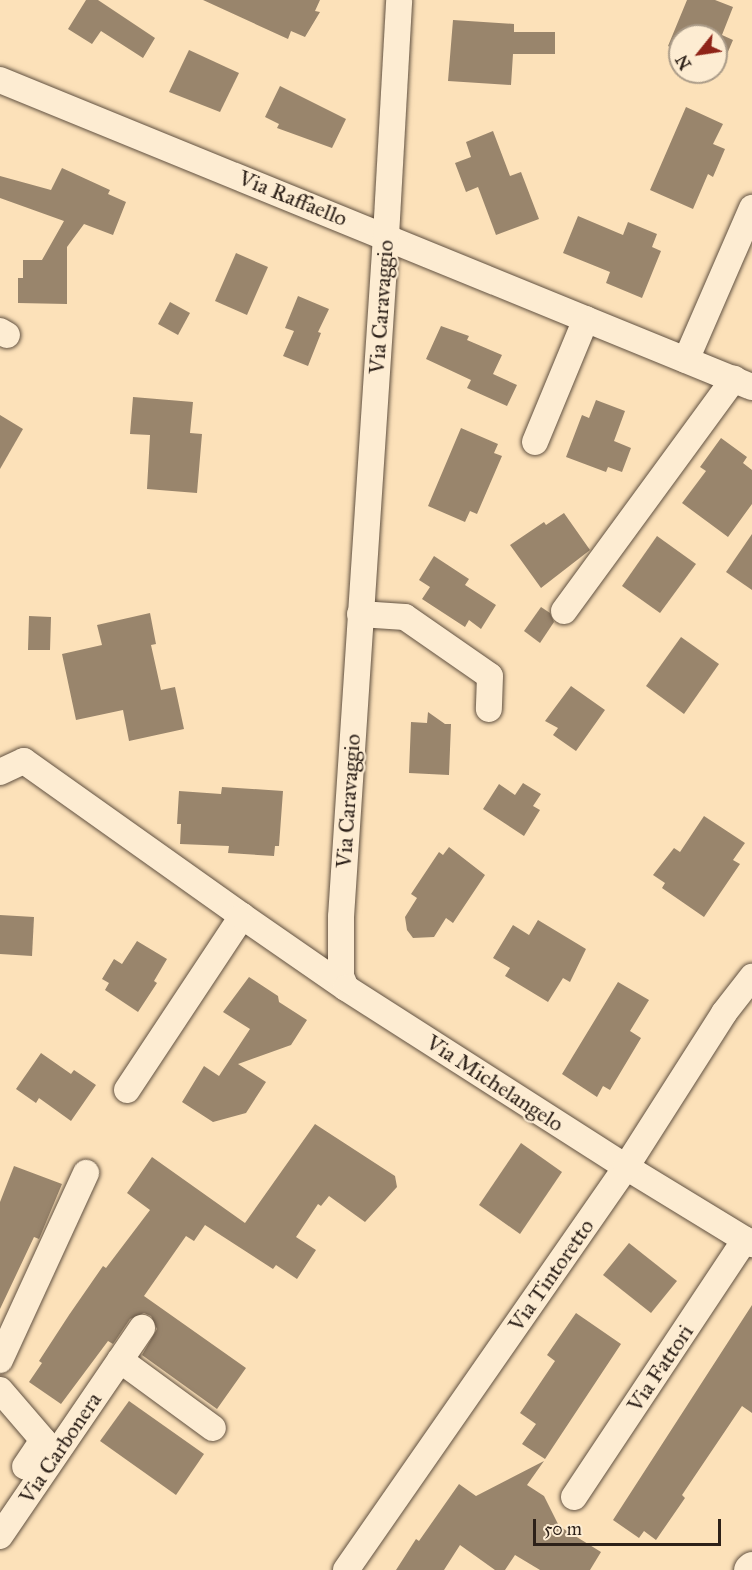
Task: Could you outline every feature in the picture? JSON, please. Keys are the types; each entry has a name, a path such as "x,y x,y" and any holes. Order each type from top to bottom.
{"street":[{"name":"Via Caravaggio","path":"346,988 341,976 341,917 386,236 399,0"},
{"name":"Via Raffaello","path":"0,80 743,383 564,611"},
{"path":"686,360 752,208"},
{"path":"536,442 586,319"},
{"path":"360,614 405,617 490,676 489,709"},
{"name":"Via Michelangelo","path":"0,772 24,761 346,988 626,1167 749,1242"},
{"path":"127,1090 242,916"},
{"name":"Via Tintoretto","path":"346,1570 626,1167 724,1013 752,977"},
{"path":"0,1360 86,1173"},
{"name":"Via Fattori","path":"574,1497 749,1242"},
{"name":"Via Carbonera","path":"0,1536 142,1328"},
{"path":"120,1360 213,1428"},
{"name":"Via Carbonera","path":"0,1390 43,1440 0,1504"}],"building":[{"path":"86,0 98,0 155,38 143,58 101,31 92,44 68,29"},
{"path":"203,0 320,0 315,11 320,12 305,37 291,31 288,39"},
{"path":"687,0 715,0 733,7 726,24 677,24"},
{"path":"453,20 514,24 514,32 555,32 555,54 513,54 511,85 448,81"},
{"path":"728,38 733,40 728,52"},
{"path":"189,50 239,73 220,112 169,92"},
{"path":"280,86 346,119 332,148 277,128 279,124 265,117"},
{"path":"686,107 723,124 713,144 725,149 713,177 708,174 693,209 650,190"},
{"path":"493,131 510,176 521,172 539,219 496,235 478,187 466,192 455,163 471,157 466,142"},
{"path":"62,168 110,190 108,194 126,202 113,235 84,224 67,247 67,304 18,303 18,278 23,278 23,260 42,260 64,221 0,198 0,176 51,190"},
{"path":"578,216 623,235 628,222 657,234 652,247 661,251 642,298 606,283 610,272 563,253"},
{"path":"236,253 268,267 247,315 215,301"},
{"path":"298,296 329,309 318,332 321,333 308,366 283,356 294,331 285,328"},
{"path":"170,302 190,313 178,335 158,324"},
{"path":"441,326 469,336 467,340 502,355 493,374 517,385 507,406 467,388 471,380 426,359"},
{"path":"133,397 193,402 190,433 202,434 197,493 147,489 150,435 130,434"},
{"path":"596,400 625,411 614,441 631,448 622,472 608,467 606,472 566,457 582,415 589,418"},
{"path":"0,415 23,429 0,469"},
{"path":"461,428 498,444 494,453 502,456 477,514 470,511 465,522 428,506"},
{"path":"721,438 747,457 743,463 752,470 752,504 728,537 682,503 706,471 700,467"},
{"path":"564,513 590,550 541,588 510,545 544,522 546,525"},
{"path":"752,534 752,590 726,572"},
{"path":"657,536 696,564 660,613 622,586"},
{"path":"434,556 469,579 465,585 496,605 481,629 469,620 465,627 422,599 430,587 419,580"},
{"path":"541,607 550,613 554,622 540,643 524,631"},
{"path":"150,613 156,644 151,645 161,690 175,687 184,729 129,741 123,710 76,720 62,654 102,645 97,625"},
{"path":"29,616 51,617 50,650 28,650"},
{"path":"681,637 719,664 684,714 646,686"},
{"path":"571,686 605,710 576,751 553,735 558,728 545,721"},
{"path":"428,712 445,724 451,724 449,775 409,773 411,722 427,723"},
{"path":"523,783 541,794 533,806 540,810 524,836 483,809 499,784 515,795"},
{"path":"222,787 283,791 279,846 275,846 274,856 228,853 229,846 180,844 181,824 177,824 179,791 221,794"},
{"path":"704,816 745,843 733,860 740,864 704,917 662,888 665,883 653,875 674,848 680,852"},
{"path":"449,847 485,875 453,923 446,918 434,937 413,938 407,930 405,917 417,898 411,894 439,852 443,855"},
{"path":"0,915 34,917 32,956 0,954"},
{"path":"538,920 586,949 570,982 563,978 548,1002 505,976 510,968 493,958 513,925 529,935"},
{"path":"137,941 167,959 154,981 157,983 138,1012 105,990 109,983 102,979 114,959 122,964"},
{"path":"249,977 278,996 279,1002 307,1020 291,1045 238,1064 266,1082 246,1113 213,1122 182,1102 204,1066 219,1076 250,1029 223,1012"},
{"path":"618,982 649,1000 630,1031 641,1038 610,1090 603,1086 597,1097 562,1074"},
{"path":"41,1053 71,1074 74,1070 96,1085 71,1121 39,1098 36,1103 16,1089"},
{"path":"315,1124 395,1176 397,1187 365,1222 329,1196 321,1206 318,1204 296,1237 316,1250 297,1279 276,1265 273,1269 205,1225 194,1241 186,1236 144,1296 246,1368 217,1409 142,1355 157,1329 151,1316 144,1313 130,1319 113,1344 108,1341 61,1404 29,1382 42,1363 39,1361 103,1266 106,1268 150,1210 127,1193 152,1157 245,1223"},
{"path":"521,1143 562,1172 520,1234 479,1205"},
{"path":"14,1166 62,1184 39,1239 34,1237 0,1309 0,1202"},
{"path":"629,1243 677,1281 651,1313 603,1275"},
{"path":"752,1305 752,1413 742,1406 682,1495 685,1498 656,1540 644,1531 639,1538 613,1520"},
{"path":"576,1313 621,1344 545,1459 522,1444 536,1424 520,1413 555,1361 547,1355"},
{"path":"129,1401 204,1454 176,1495 100,1441"},
{"path":"544,1461 527,1485 544,1496 559,1526 601,1552 590,1570 540,1570 515,1555 505,1570 495,1570 460,1545 444,1570 396,1570 416,1539 419,1541 459,1484 476,1496"}]}
